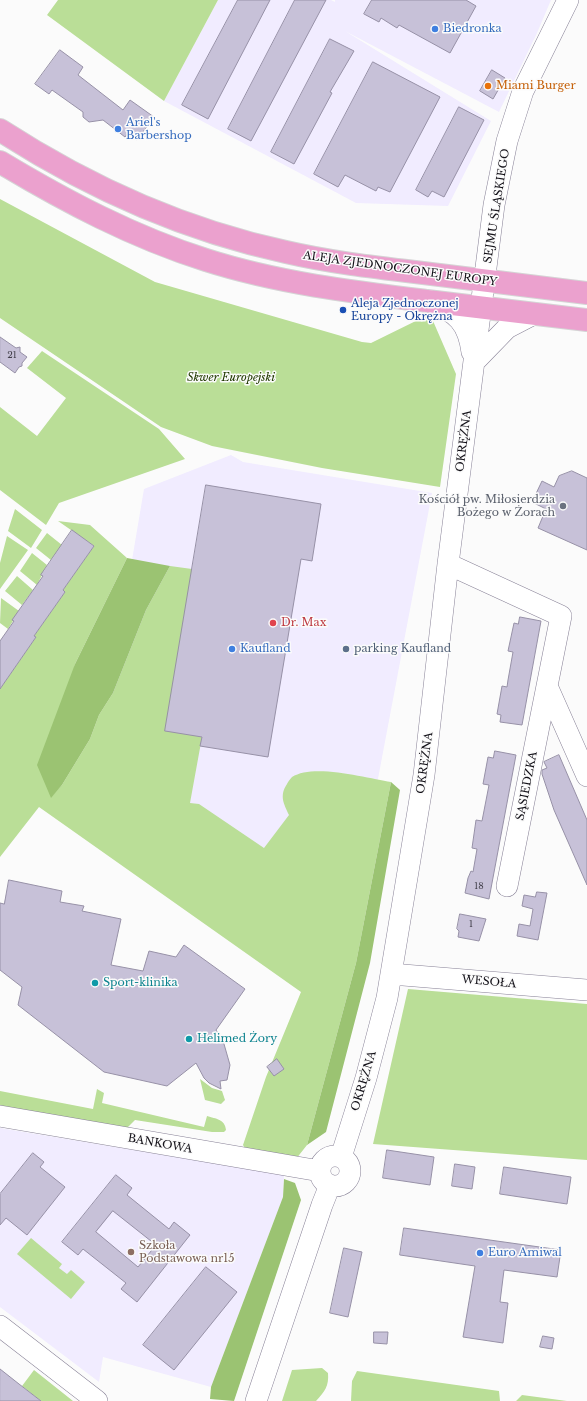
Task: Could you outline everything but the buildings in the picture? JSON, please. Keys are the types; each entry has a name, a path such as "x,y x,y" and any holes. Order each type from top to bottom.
{"main road":[{"name":"ALEJA ZJEDNOCZONEJ EUROPY","path":"0,130 39,155 122,198 208,231 286,252 332,262 587,293"},
{"path":"0,162 34,183 117,225 205,260 242,270 306,284 482,308 587,320"}],"street":[{"name":"SEJMU ŚLĄSKIEGO","path":"485,281 494,205 507,141 523,91 568,0"},
{"name":"OKRĘŻNA","path":"325,1178 323,1162 331,1156 341,1157 366,1078 387,998 424,775 448,564 485,281"},
{"name":"OKRĘŻNA","path":"430,301 448,310 464,323 470,336 474,362"},
{"path":"474,362 507,328 534,314"},
{"name":"SĄSIEDZKA","path":"448,564 561,616 507,886"},
{"path":"547,686 587,776"},
{"name":"WESOŁA","path":"391,974 587,990"},
{"name":"BANKOWA","path":"0,1116 325,1178"},
{"path":"256,1401 322,1205 325,1178"},
{"path":"0,1326 97,1401"}],"shaded area":[{"path":"218,0 331,0 335,2 335,0 551,0 499,112 345,31 491,121 448,206 356,203 164,101"},
{"path":"231,455 243,462 432,493 363,858 256,872 108,725 144,489"},
{"name":"Szkoła Podstawowa nr15","path":"0,1128 284,1175 283,1197 211,1387 103,1357 99,1382 0,1307"}],"green space":[{"path":"58,0 218,0 164,101 47,15"},
{"name":"Skwer Europejski","path":"0,199 155,282 362,342 371,343 430,314 456,374 440,487 322,468 212,446 161,427 0,318"},
{"path":"42,351 159,429 185,459 59,503 46,525 0,490 0,407 37,436 66,398 27,368"},
{"path":"15,509 42,530 31,548 8,531"},
{"path":"58,521 90,525 127,558 75,664 51,797 62,785 90,739 99,715 113,693 146,610 170,566 192,569 202,737 190,803 199,804 264,848 289,815 284,804 283,792 288,781 292,777 301,773 326,771 391,782 356,963 307,1145 296,1159 246,1150 243,1145 266,1077 301,992 39,807 0,857 0,689 36,637 34,636 65,592 63,590 94,546"},
{"path":"47,533 62,545 51,560 36,548"},
{"path":"7,536 28,550 0,589 0,563"},
{"path":"32,553 47,565 37,585 20,571"},
{"path":"127,558 170,566 146,610 113,693 99,715 90,739 62,785 51,798 37,765 75,664"},
{"path":"17,576 33,590 22,605 5,591"},
{"path":"1,598 19,611 8,629 0,623"},
{"path":"391,782 400,790 370,963 326,1132 307,1145 356,963"},
{"path":"408,989 587,1004 587,1160 373,1144"},
{"path":"200,1079 212,1088 222,1091 225,1100 221,1104 205,1100"},
{"path":"97,1089 104,1093 102,1103 204,1127 207,1116 222,1122 226,1130 224,1132 212,1132 135,1120 127,1128 0,1107 0,1091 93,1109"},
{"path":"284,1179 295,1183 301,1200 234,1401 210,1399 211,1387 283,1197"},
{"path":"31,1238 62,1264 59,1268 67,1274 71,1270 85,1282 71,1299 17,1254"},
{"path":"322,1368 328,1373 328,1381 324,1391 316,1401 282,1401 292,1370"},
{"path":"34,1370 73,1401 41,1401 22,1386"},
{"path":"357,1371 499,1391 500,1401 351,1401 352,1381"},
{"path":"522,1395 567,1401 516,1401"}],"place":[{"name":"Biedronka","path":"435,29"},
{"name":"Miami Burger","path":"488,86"},
{"name":"Ariel's Barbershop","path":"118,129"},
{"name":"Aleja Zjednoczonej Europy - Okrężna","path":"343,310"},
{"name":"Kościół pw. Miłosierdzia Bożego w Żorach","path":"563,506"},
{"name":"Dr. Max","path":"273,623"},
{"name":"Kaufland","path":"232,649"},
{"name":"parking Kaufland","path":"346,649"},
{"name":"Sport-klinika","path":"95,983"},
{"name":"Helimed Żory","path":"189,1039"},
{"name":"Szkoła Podstawowa nr15","path":"131,1252"},
{"name":"Euro Amiwal","path":"480,1253"}]}
